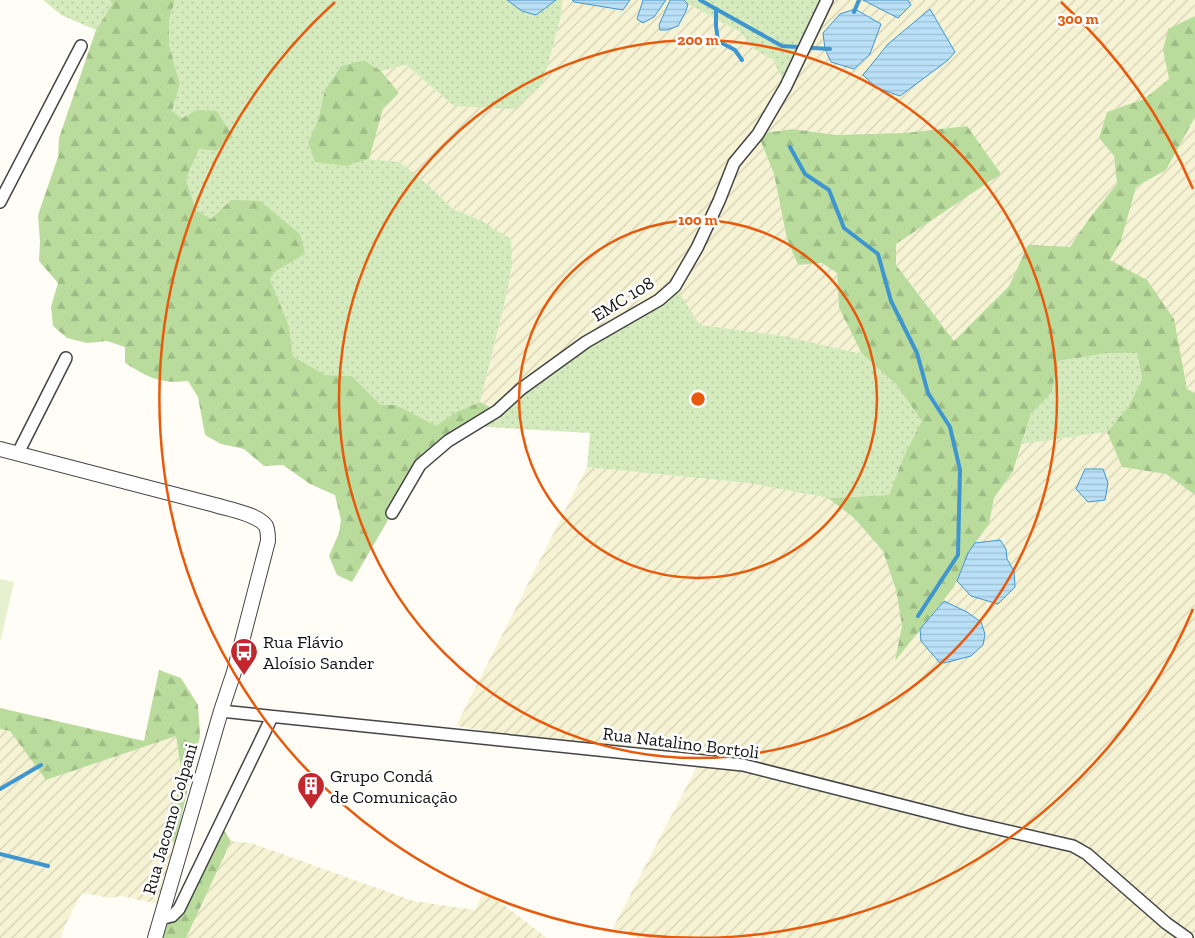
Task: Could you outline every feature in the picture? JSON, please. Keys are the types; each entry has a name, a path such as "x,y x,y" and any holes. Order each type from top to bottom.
{"street":[{"name":"EMC 108","path":"392,513 420,466 448,441 497,411 521,389 586,342 659,300 675,286 697,248 734,163 758,134 786,86 826,0"},
{"path":"0,202 81,46"},
{"path":"18,453 66,358"},
{"path":"0,449 250,515 266,526 268,542 234,672 221,710"},
{"name":"Rua Natalino Bortoli","path":"221,710 272,717 743,765 964,821 1073,846 1087,854 1166,923 1187,938"},
{"name":"Rua Jacomo Colpani","path":"155,938 221,710"},
{"path":"161,914 172,916 179,909 272,717"}],"shaded area":[{"path":"562,0 684,0 740,32 755,50 773,60 827,0 1195,0 1195,16 1163,50 1169,79 1144,99 1107,112 1099,138 1114,156 1117,184 1088,220 1070,248 1028,245 1009,286 954,341 896,265 896,244 1001,174 966,126 905,133 836,135 792,129 758,134 774,174 787,239 798,264 822,263 837,273 839,308 862,354 784,336 700,325 497,411 480,402 506,297 480,220 453,209 400,162 369,159 383,109 399,93 381,71 406,65 454,106 543,83 561,16"},
{"path":"1195,117 1195,393 1187,389 1173,319 1110,261 1121,241 1136,187 1166,170"},
{"path":"1107,432 1122,467 1166,474 1195,495 1195,938 639,938 613,928 695,770 698,760 613,752 456,726 587,467 748,483 828,498 854,518 883,551 896,590 902,626 896,659 954,587 968,553 989,524 994,498 1013,471 1022,444"},
{"path":"0,729 10,731 47,780 176,736 182,776 171,820 174,848 158,904 122,896 110,898 82,893 65,925 61,938 0,938"},
{"path":"231,841 251,843 413,901 475,910 484,890 547,938 185,938"}],"green space":[{"path":"43,0 109,0 113,3 96,30 61,15"},
{"path":"109,0 175,0 169,20 169,45 180,84 172,111 182,118 197,110 217,111 233,137 216,151 199,149 186,179 196,210 211,219 231,200 260,201 300,234 305,254 275,272 270,279 289,326 293,356 325,375 352,376 381,405 396,405 436,426 456,412 480,402 497,411 420,465 352,582 337,575 329,556 339,533 341,520 335,495 310,484 283,465 264,466 244,449 221,444 205,435 198,397 188,381 169,382 155,379 125,363 125,347 107,341 87,343 67,338 53,326 51,307 58,283 39,261 38,215 58,157 59,138 96,30 113,3"},
{"path":"175,0 507,0 522,11 536,15 556,0 562,0 561,16 543,83 515,109 454,106 406,65 381,71 364,60 341,66 325,89 318,120 309,143 346,166 369,159 400,162 453,209 480,220 511,239 512,265 506,297 480,402 456,412 436,427 396,405 381,405 352,376 325,375 293,356 289,326 270,279 275,272 305,254 231,200 211,219 196,210 186,179 199,149 216,151 197,110 182,118 172,111 180,84 169,45 169,20"},
{"path":"684,0 827,0 786,86 773,60 755,50 740,32"},
{"path":"1195,16 1195,117 1166,170 1136,187 1121,241 1110,260 1147,280 1174,319 1187,389 1195,393 1195,495 1166,474 1122,467 1107,432 1128,407 1142,379 1137,353 1108,353 1058,361 1052,392 1031,414 1013,471 994,498 989,524 968,553 954,587 895,661 902,626 896,590 883,551 854,518 828,498 889,495 903,458 922,421 896,384 862,354 839,308 837,273 822,263 798,265 787,239 774,174 758,134 792,129 836,135 905,133 967,126 1001,174 896,244 896,265 954,341 1009,286 1028,245 1070,247 1088,220 1117,184 1114,156 1099,138 1107,112 1144,99 1169,79 1163,50 1168,29"},
{"path":"364,60 381,71 399,93 383,109 369,159 346,166 315,162 308,143 318,120 325,89 341,66"},
{"path":"675,286 700,325 784,336 862,354 896,384 923,421 903,458 889,495 828,498 748,483 587,467 590,433 472,426"},
{"path":"1108,353 1137,353 1142,379 1128,407 1107,432 1022,444 1031,414 1052,392 1058,361"},
{"path":"0,579 14,582 0,643"},
{"path":"159,670 181,678 198,705 200,736 174,848 171,820 182,776 176,736 46,780 10,731 0,729 0,708 144,741"},
{"path":"219,823 231,841 186,938 155,938 172,916"}],"water":[{"path":"507,0 556,0 536,15 522,11"},
{"path":"572,0 630,0 623,10 574,2"},
{"path":"643,0 666,0 654,17 643,23 637,19"},
{"path":"670,0 684,0 688,4 686,11 678,26 667,30 660,30 659,25"},
{"path":"863,0 908,0 911,5 898,18"},
{"path":"855,9 881,24 870,54 854,69 831,62 825,49 823,33 840,14"},
{"path":"930,9 955,52 947,61 900,96 877,88 863,75 888,44"},
{"path":"1085,469 1103,469 1108,483 1105,500 1088,502 1076,489"},
{"path":"1000,540 1006,549 1007,559 1014,571 1015,587 998,604 971,596 957,581 968,553 975,543"},
{"path":"944,601 967,612 981,622 985,634 983,645 971,656 944,663 939,662 921,641 920,629"}],"waterway":[{"path":"700,0 782,46 830,49"},
{"path":"854,12 859,0"},
{"path":"716,9 718,41 735,50 742,60"},
{"path":"790,147 805,174 829,190 844,228 878,254 891,301 917,353 928,393 950,427 960,470 958,555 918,616"},
{"path":"0,789 41,765"},
{"path":"0,854 48,866"}],"place":[{"name":"Rua Flávio Aloísio Sander","path":"244,676"},
{"name":"Grupo Condá de Comunicação","path":"311,810"}]}
